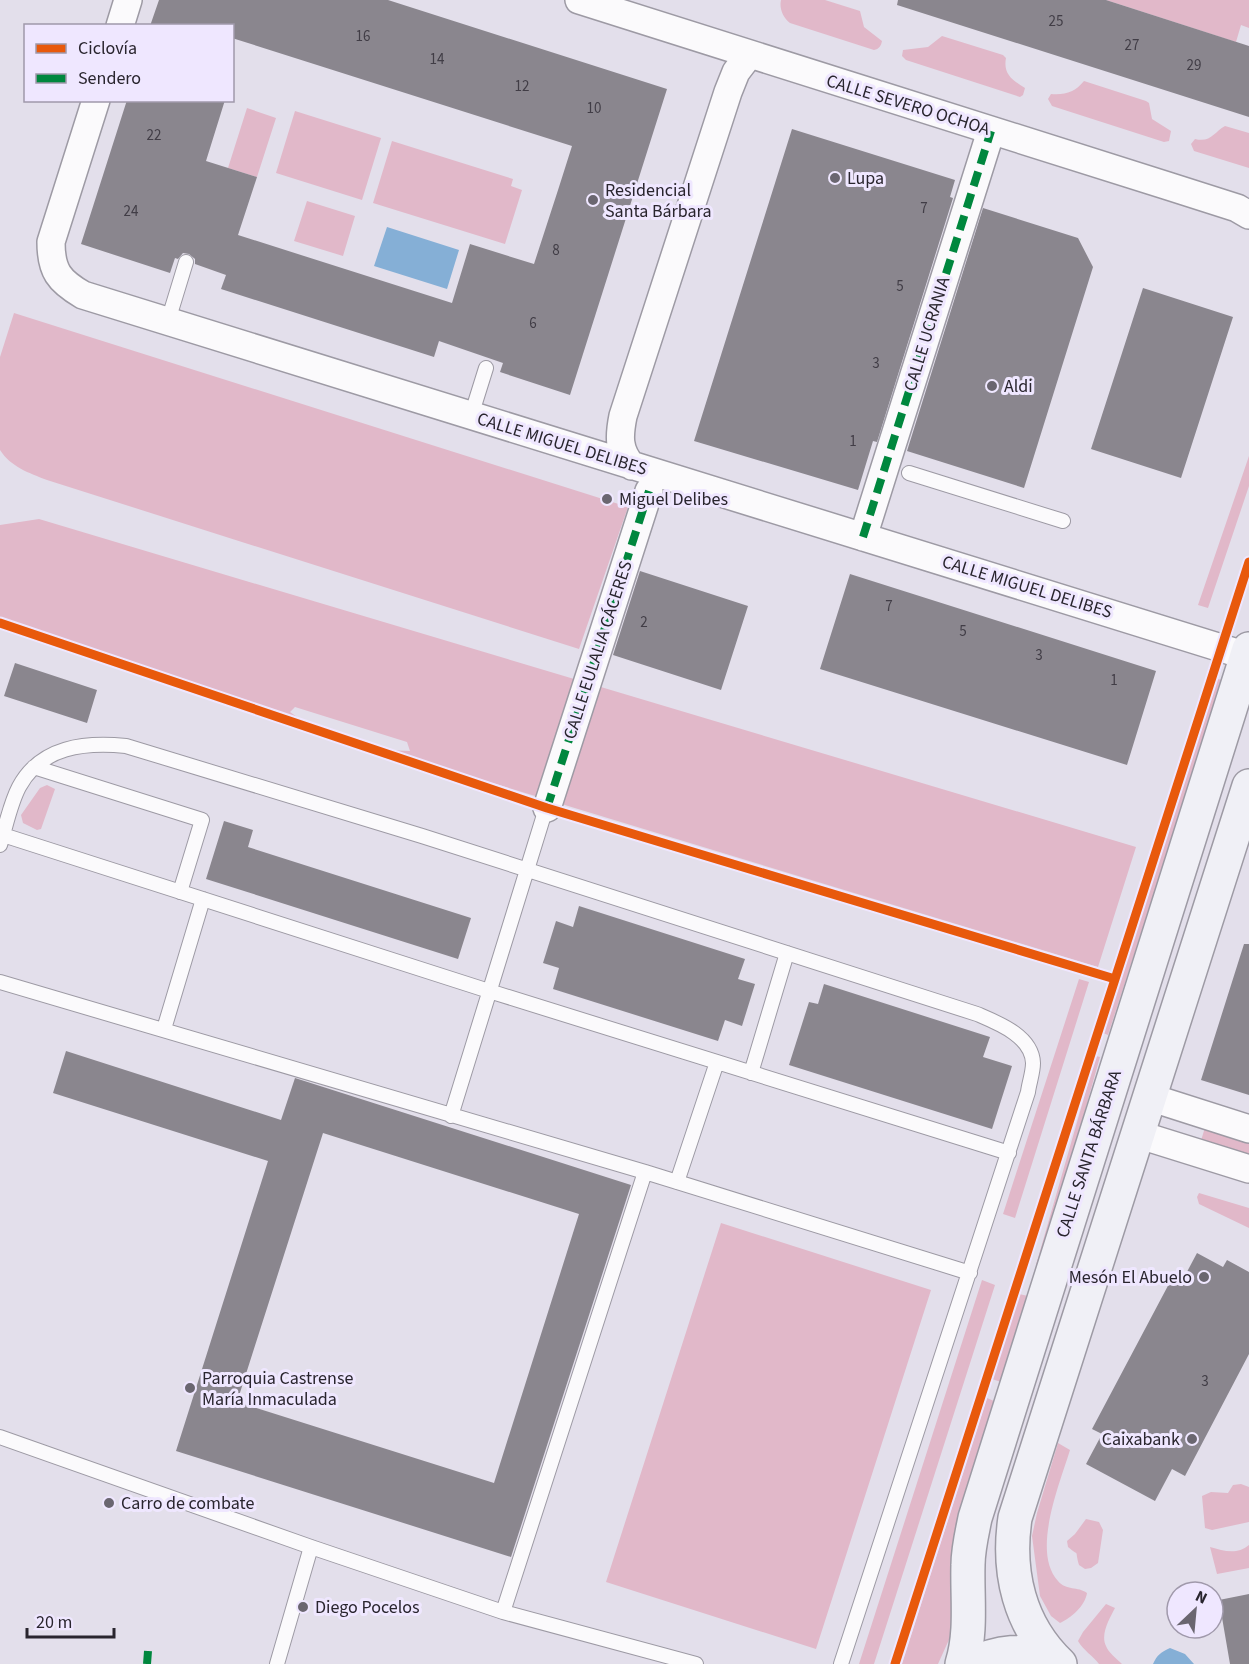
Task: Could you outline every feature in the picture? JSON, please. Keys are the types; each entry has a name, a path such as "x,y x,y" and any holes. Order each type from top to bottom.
{"main road":[{"name":"CALLE SANTA BÁRBARA","path":"962,1664 969,1630 968,1562 975,1518 1248,653"},
{"path":"1056,1660 1024,1614 1016,1591 1012,1566 1013,1534 1020,1498 1249,786"},
{"path":"974,1664 989,1656 1023,1651 1056,1660"}],"street":[{"path":"121,24 128,0"},
{"name":"CALLE SEVERO OCHOA","path":"579,0 1245,210"},
{"path":"632,466 625,458 620,445 623,416 728,92 736,72 749,55"},
{"name":"CALLE MIGUEL DELIBES","path":"95,102 51,242 53,266 67,286 83,295 863,537 1248,653"},
{"name":"CALLE UCRANIA","path":"863,537 991,131"},
{"path":"578,449 602,445 610,438 623,416"},
{"name":"CALLE EULALIA CÁCERES","path":"545,813 649,491"},
{"path":"1149,1097 1249,1129"},
{"path":"1137,1134 1249,1169"}],"lane":[{"path":"168,321 186,262"},
{"path":"471,416 486,368"},
{"path":"909,473 1063,521"},
{"path":"841,1664 970,1273 1009,1153 1028,1092 1033,1062 1025,1043 1004,1025 977,1014 422,836 126,746 75,745 43,758 20,785 2,840 203,899 1009,1153"},
{"path":"34,767 202,820 180,892"},
{"path":"451,1116 545,813"},
{"path":"164,1029 203,899"},
{"path":"751,1072 787,953"},
{"path":"0,982 645,1172 970,1273"},
{"path":"677,1182 717,1062"},
{"path":"503,1612 645,1172"},
{"path":"0,1437 310,1547 503,1612 696,1664"},
{"path":"278,1664 310,1547"}],"shaded area":[{"path":"781,0 825,0 860,11 864,27 882,41 881,44 874,50 790,23 782,13"},
{"path":"1106,0 1249,0 1249,28 1241,25 1236,42"},
{"path":"942,36 1003,55 1006,58 1005,64 1009,76 1025,88 1023,95 1020,97 906,60 902,56 903,50 928,47"},
{"path":"1084,81 1149,103 1152,119 1171,131 1169,141 1164,142 1052,106 1048,99 1051,94 1070,92"},
{"path":"247,108 276,118 257,177 228,168"},
{"path":"295,111 381,138 362,200 276,173"},
{"path":"1225,126 1249,133 1249,168 1194,151 1191,144 1195,139 1205,140"},
{"path":"392,141 513,179 511,186 522,190 505,244 373,203"},
{"path":"307,201 355,216 343,256 294,241"},
{"path":"14,313 628,507 579,649 47,480 21,469 9,461 0,450 0,357"},
{"path":"1249,456 1249,486 1208,608 1198,605"},
{"path":"39,519 1136,847 1098,967 384,750 410,751 407,742 295,707 290,712 308,725 0,619 0,525"},
{"path":"1217,679 1223,680 1108,1035 1103,1033"},
{"path":"47,785 55,789 41,829 37,830 23,823 21,815 40,788"},
{"path":"1079,979 1089,982 1015,1218 1003,1214"},
{"path":"1096,1056 1100,1057 1041,1267 1036,1265"},
{"path":"1206,1124 1249,1138 1249,1159 1200,1144"},
{"path":"1199,1193 1249,1208 1249,1228 1199,1204 1197,1197"},
{"path":"721,1223 931,1290 816,1649 606,1582"},
{"path":"982,1280 995,1285 874,1664 859,1664"},
{"path":"1019,1294 1028,1296 1001,1382 992,1379"},
{"path":"987,1398 994,1401 964,1495 954,1546 951,1580 952,1633 938,1664 902,1664"},
{"path":"1058,1443 1070,1450 1050,1517 1047,1553 1050,1568 1061,1584 1087,1593 1077,1611 1060,1623 1051,1616 1040,1596 1032,1536"},
{"path":"1241,1484 1249,1487 1249,1522 1212,1530 1205,1528 1202,1496 1211,1492 1228,1493 1233,1485"},
{"path":"1086,1519 1099,1522 1103,1530 1098,1563 1085,1569 1079,1565 1076,1553 1068,1547 1067,1541"},
{"path":"1249,1545 1249,1568 1217,1574 1210,1547 1235,1551"},
{"path":"1106,1604 1115,1608 1106,1626 1104,1641 1109,1651 1122,1664 1099,1664 1078,1641"}],"water":[{"path":"387,227 459,250 447,289 374,266"},
{"path":"1170,1648 1185,1654 1194,1664 1153,1664 1160,1654"}],"building":[{"path":"159,0 388,0 667,89 570,395 500,372 503,363 439,341 434,357 221,289 226,275 195,264 195,259 189,254 183,253 178,259 175,258 170,273 81,244 126,102 224,102 206,161 257,177 238,235 452,303 470,244 534,264 572,146 234,39 234,24 151,24"},
{"path":"898,0 1106,0 1249,46 1249,117 897,5"},
{"path":"792,129 955,180 950,197 953,198 877,442 873,441 858,490 694,441"},
{"name":"Aldi","path":"983,208 1078,238 1093,267 1024,488 907,451"},
{"path":"1143,288 1233,317 1181,478 1091,449"},
{"path":"640,571 748,606 721,690 613,655"},
{"path":"850,574 1156,671 1127,765 820,669"},
{"path":"15,663 97,690 87,723 4,696"},
{"path":"224,821 253,830 248,847 471,918 458,959 206,879"},
{"path":"579,906 745,959 738,979 755,984 742,1026 725,1020 718,1041 553,989 559,968 543,963 556,921 573,927"},
{"path":"1244,944 1249,944 1249,1095 1201,1080"},
{"path":"824,984 990,1037 983,1057 1012,1066 992,1129 789,1065 809,1002 818,1004"},
{"path":"66,1051 281,1120 295,1078 631,1185 511,1557 176,1451 268,1161 53,1093","holes":["323,1133 579,1214 494,1483 237,1402"]},
{"path":"1197,1253 1223,1267 1227,1260 1249,1272 1249,1354 1185,1476 1172,1469 1155,1501 1086,1464 1102,1434 1092,1429 1171,1280 1180,1285"},
{"path":"1249,1594 1249,1664 1230,1664 1225,1635 1225,1599"}],"marked path":[{"path":"863,537 991,131"},
{"path":"547,808 649,491"},
{"path":"147,1664 148,1651"}],"cycle path":[{"path":"895,1664 1249,562"},
{"path":"0,623 547,808 1115,979"}],"place":[{"name":"Lupa","path":"835,178"},
{"name":"Residencial Santa Bárbara","path":"593,200"},
{"name":"Aldi","path":"992,386"},
{"name":"Miguel Delibes","path":"607,499"},
{"name":"Mesón El Abuelo","path":"1204,1277"},
{"name":"Parroquia Castrense María Inmaculada","path":"190,1388"},
{"name":"Caixabank","path":"1192,1439"},
{"name":"Carro de combate","path":"109,1503"},
{"name":"Diego Pocelos","path":"303,1607"}]}
